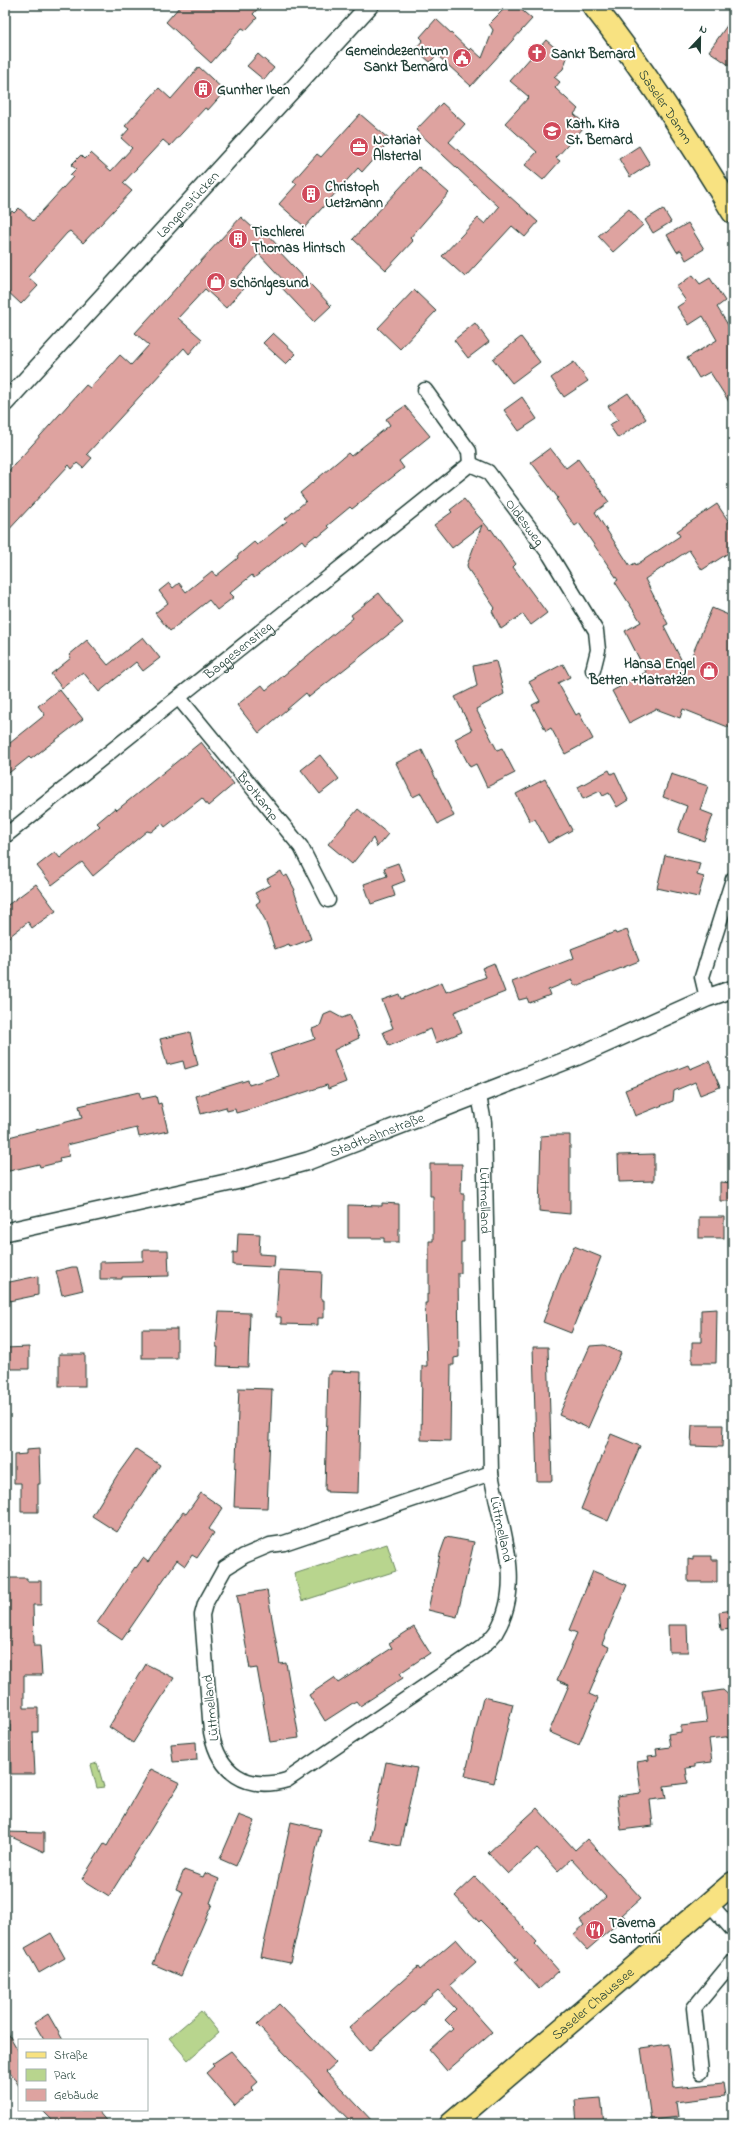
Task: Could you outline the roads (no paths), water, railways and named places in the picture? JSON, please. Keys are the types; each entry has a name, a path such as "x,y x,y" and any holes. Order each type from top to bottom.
{"main road":[{"name":"Saseler Damm","path":"594,5 681,126 733,212"},
{"name":"Saseler Chaussee","path":"451,2124 733,1883"}],"street":[{"name":"Langenstücken","path":"5,403 370,5"},
{"path":"425,390 469,451 470,464"},
{"name":"Oldesweg","path":"470,464 488,472 550,555 596,631 598,650 593,670"},
{"name":"Baggesenstieg","path":"5,836 470,464"},
{"name":"Brotkamp","path":"179,698 301,847 328,900"},
{"path":"707,998 702,977 733,879"},
{"name":"Stadtbahnstraße","path":"5,1232 244,1180 308,1161 578,1056 707,998 733,989"},
{"name":"Lüttmelland","path":"478,1096 484,1122 491,1473 510,1562 509,1594 496,1632 481,1648 287,1780 273,1784 259,1784 233,1774 222,1763 214,1748 211,1732 202,1615 212,1590 224,1568 244,1556 270,1545 284,1542 491,1473"},
{"path":"709,1903 733,1930"},
{"path":"701,2072 694,2008 733,1961"}],"place":[{"name":"Sankt Bernard","path":"537,53"},
{"name":"Gemeindezentrum Sankt Bernard","path":"462,58"},
{"name":"Gunther Iben","path":"203,89"},
{"name":"Kath. Kita St. Bernard","path":"552,131"},
{"name":"Notariat Alstertal","path":"359,147"},
{"name":"Christoph Uetzmann","path":"311,194"},
{"name":"Tischlerei Thomas Hintsch","path":"238,239"},
{"name":"schön!gesund","path":"216,282"},
{"name":"Hansa Engel Betten +Matratzen","path":"709,671"},
{"name":"Taverna Santorini","path":"595,1930"}]}
